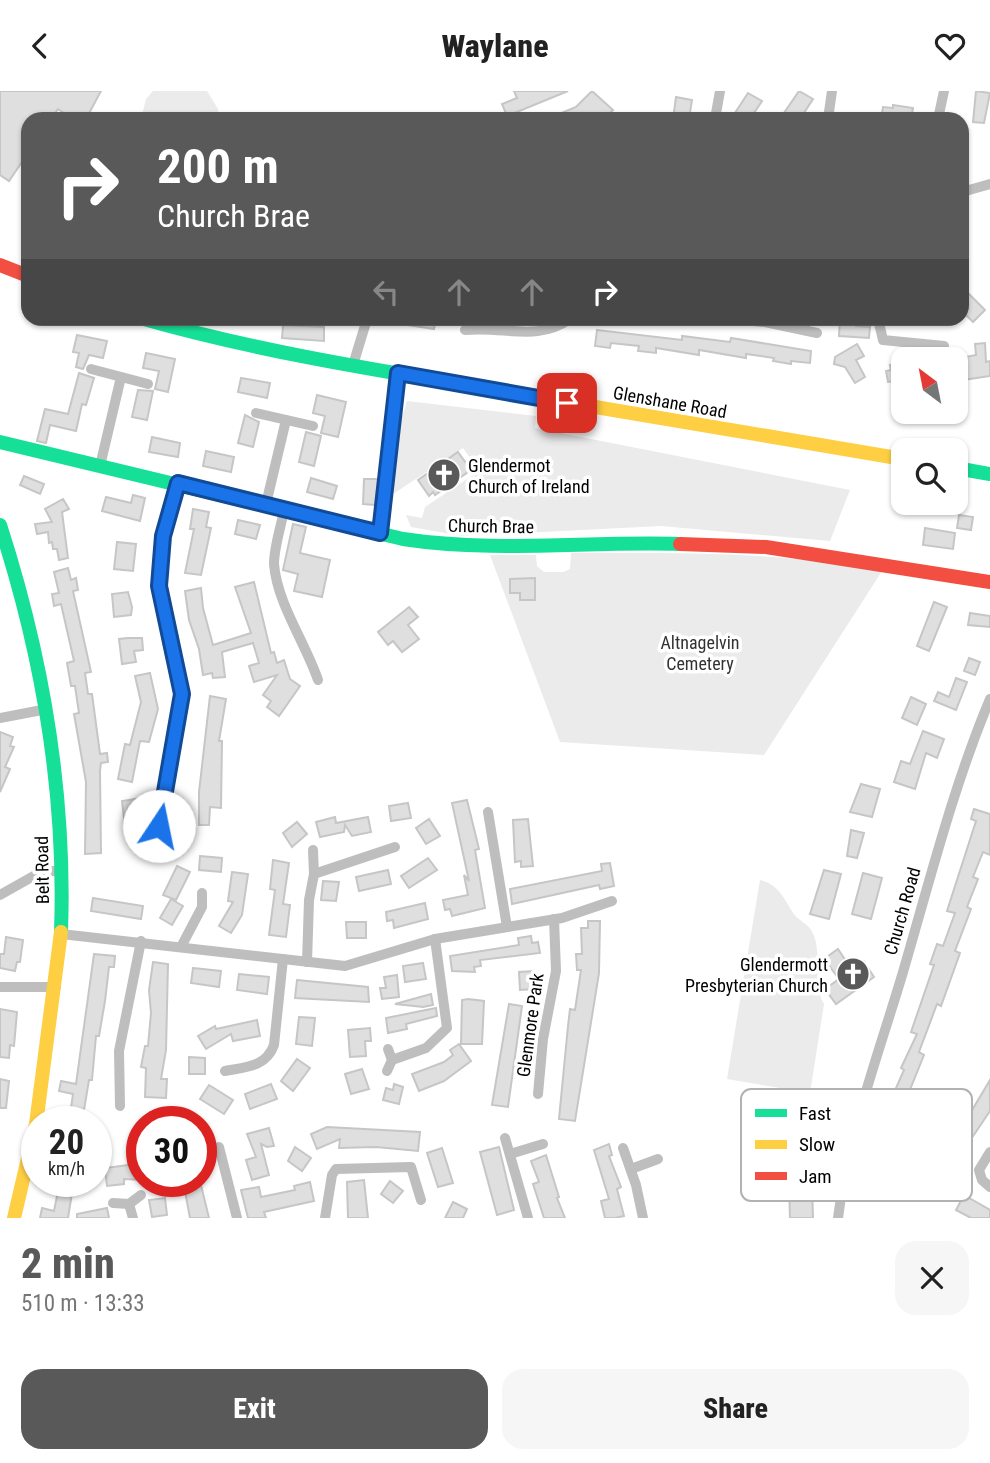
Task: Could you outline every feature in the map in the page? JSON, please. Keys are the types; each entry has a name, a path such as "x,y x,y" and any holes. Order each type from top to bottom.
{"main road":[{"path":"0,265 21,273"},
{"name":"Glenshane Road","path":"169,326 238,345 891,457"},
{"name":"Church Brae","path":"0,442 380,533 455,547 619,542 766,547 990,582"},
{"path":"968,470 990,474"},
{"name":"Belt Road","path":"0,525 29,623 47,709 57,782 62,870 61,933 55,986 34,1134 14,1218"}],"street":[{"path":"716,112 720,91"},
{"path":"829,112 832,91"},
{"path":"940,112 944,91"},
{"path":"969,190 990,184"},
{"path":"353,365 365,326"},
{"path":"465,330 491,328 543,333 556,326"},
{"path":"784,326 817,333"},
{"path":"880,326 883,340 944,346"},
{"path":"91,369 148,384"},
{"path":"380,533 398,373"},
{"path":"100,466 121,377"},
{"path":"256,412 313,426"},
{"path":"267,504 286,419"},
{"path":"159,826 182,694 159,586 163,536 178,483"},
{"path":"284,510 274,561 277,589 308,649 318,680"},
{"name":"Church Road","path":"868,1089 965,761 990,699"},
{"path":"0,718 47,709"},
{"path":"488,812 507,927"},
{"path":"314,874 396,847"},
{"path":"307,962 309,900 314,874 313,850"},
{"path":"0,895 39,873 62,870"},
{"path":"182,945 202,907 202,893"},
{"path":"61,933 345,966 435,939 587,912 612,901"},
{"name":"Glenmore Park","path":"538,1094 542,1039 556,971 554,919"},
{"path":"389,1060 426,1048 447,1028 435,939"},
{"path":"120,1106 119,1051 141,941"},
{"path":"225,1071 261,1063 270,1055 274,1045 283,959"},
{"path":"0,987 55,986"},
{"path":"505,1138 528,1218"},
{"path":"510,1154 543,1144"},
{"path":"623,1148 643,1218"},
{"path":"225,1152 237,1218"},
{"path":"990,1153 981,1164 980,1175 990,1187"},
{"path":"631,1169 658,1159"},
{"path":"325,1218 332,1175 336,1169 411,1167 421,1200"},
{"path":"113,1203 129,1204 138,1197"},
{"path":"129,1204 133,1218"}],"green space":[{"path":"153,91 207,91 218,112 143,112 146,99"},
{"path":"407,401 536,416 535,428 850,490 830,541 661,526 462,536 411,527 406,515 422,518 425,507 479,471 463,448 393,494 398,430"},
{"name":"Altnagelvin Cemetery","path":"571,553 688,553 766,557 844,564 882,571 764,755 560,742 490,555 536,555 537,566 544,572 563,572 570,569"},
{"path":"760,880 780,892 795,916 810,928 816,944 818,988 824,1004 811,1089 786,1089 727,1079"}],"building":[{"path":"0,91 101,91 90,112 62,112 58,109 56,112 21,112 21,163 9,181 0,175"},
{"path":"514,91 568,91 517,112 505,112 502,104 517,98"},
{"path":"592,91 613,110 564,112 576,107"},
{"path":"799,91 813,99 805,112 785,112"},
{"path":"976,91 990,93 984,123 973,122"},
{"path":"748,93 762,101 755,112 736,112"},
{"path":"676,97 692,100 690,112 674,112"},
{"path":"893,105 913,108 912,112 882,112 883,107 893,108"},
{"path":"969,294 985,310 973,322 969,318"},
{"path":"283,326 324,327 324,341 282,338"},
{"path":"840,326 870,327 869,338 839,336"},
{"path":"597,330 682,340 682,336 730,342 731,338 811,351 810,363 791,361 791,364 773,361 774,358 746,354 746,358 699,350 699,355 656,348 656,353 638,351 639,346 611,343 610,348 595,346"},
{"path":"77,335 107,341 103,358 89,355 83,369 76,367 79,353 73,352"},
{"path":"985,343 986,362 990,361 990,376 968,379 968,357 976,355 975,344"},
{"path":"857,344 864,356 856,360 865,377 855,383 845,367 834,364 835,357"},
{"path":"146,353 175,359 168,392 155,389 159,371 143,368"},
{"path":"891,370 891,382 888,382 886,371"},
{"path":"79,373 94,378 86,405 82,404 76,431 50,425 46,443 37,441 45,409 68,414"},
{"path":"241,378 270,383 267,398 238,392"},
{"path":"138,390 153,391 147,420 132,417"},
{"path":"317,395 346,402 338,437 321,433 325,416 313,413"},
{"path":"245,415 259,422 253,447 238,443"},
{"path":"306,432 321,436 314,466 299,462"},
{"path":"152,437 180,443 178,457 149,452"},
{"path":"206,451 234,457 231,472 203,466"},
{"name":"Glendermot Church of Ireland","path":"458,452 471,470 435,495 433,492 429,496 418,480"},
{"path":"24,476 44,484 40,494 20,485"},
{"path":"311,478 337,486 333,499 307,492"},
{"path":"364,479 378,479 375,505 363,504"},
{"path":"133,495 145,498 140,521 102,511 106,497 131,503"},
{"path":"63,499 69,509 62,512 68,558 59,560 57,549 53,549 52,542 49,543 48,532 37,534 35,524 52,522 45,509"},
{"path":"193,509 209,512 206,527 211,528 201,575 185,573 194,529 190,529"},
{"path":"959,515 973,517 971,530 957,528"},
{"path":"238,520 260,525 256,539 235,534"},
{"path":"293,524 306,527 300,553 330,560 322,597 294,591 298,574 283,570"},
{"path":"925,528 955,533 953,549 923,545"},
{"path":"117,542 136,544 133,571 114,569"},
{"path":"68,568 71,580 76,578 78,590 73,591 91,672 85,673 88,694 92,694 100,754 107,753 108,762 101,763 100,771 101,853 85,854 86,782 74,714 79,713 75,686 71,686 67,663 74,661 61,604 54,606 52,594 59,593 54,572"},
{"path":"535,578 535,600 520,600 520,593 510,593 510,579"},
{"path":"254,582 271,653 274,652 277,663 284,660 290,679 300,686 279,716 267,707 271,701 263,695 277,675 254,682 249,666 259,663 253,643 222,652 225,677 213,678 212,673 203,675 199,649 189,620 185,591 201,588 203,608 213,645 251,633 235,587"},
{"path":"128,592 131,615 114,617 112,594"},
{"path":"934,602 947,607 929,651 917,646"},
{"path":"409,607 418,617 408,625 419,639 402,652 393,641 388,645 378,632"},
{"path":"970,613 990,616 990,627 968,625"},
{"path":"142,638 143,650 134,651 136,662 122,664 119,639"},
{"path":"969,658 980,662 975,675 964,671"},
{"path":"150,673 158,709 149,742 140,741 132,782 118,779 125,744 130,745 141,702 135,676"},
{"path":"956,678 967,682 956,710 934,701 938,692 949,697"},
{"path":"210,696 226,699 219,741 222,741 221,808 210,807 209,825 199,825 199,792"},
{"path":"911,697 926,704 917,725 902,718"},
{"path":"923,731 944,739 937,758 926,753 915,789 894,782 901,761 910,764"},
{"path":"0,732 13,737 10,746 14,747 5,767 10,769 0,792"},
{"path":"861,784 880,789 872,817 850,812"},
{"path":"142,798 145,825 125,827 122,801"},
{"path":"467,800 479,849 475,850 485,908 452,916 450,909 445,910 443,900 468,895 464,875 469,881 452,803"},
{"path":"408,803 411,818 391,821 389,806"},
{"path":"974,809 990,814 990,855 983,852 973,877 978,879 967,907 971,909 955,951 960,953 941,1006 937,1004 919,1052 924,1055 910,1089 896,1089 904,1070 901,1068 917,1034 911,1032 934,965 930,964 937,944 943,946 955,913 947,911 976,821 971,819"},
{"path":"335,817 336,823 368,817 371,832 352,836 345,825 344,832 320,837 316,822"},
{"path":"429,819 440,836 426,844 416,828"},
{"path":"528,819 533,866 521,867 521,861 515,862 513,820"},
{"path":"297,822 307,834 292,847 283,833"},
{"path":"851,830 864,833 857,858 847,856"},
{"path":"200,856 222,858 221,872 199,870"},
{"path":"428,858 437,870 409,888 401,876"},
{"path":"273,860 289,863 283,904 290,905 286,937 269,935 275,890 270,889"},
{"path":"610,863 614,886 600,889 599,885 512,904 510,889 602,871 601,864"},
{"path":"177,866 190,872 176,900 163,895"},
{"path":"388,870 391,884 359,891 356,877"},
{"path":"824,870 841,874 829,919 810,914"},
{"path":"232,872 248,874 242,915 231,933 219,926 233,902 228,901"},
{"path":"863,873 882,878 871,919 852,914"},
{"path":"323,881 339,882 336,901 321,900"},
{"path":"93,898 143,906 141,919 91,911"},
{"path":"171,899 183,906 172,925 160,918"},
{"path":"425,903 428,919 394,928 393,920 387,921 386,912"},
{"path":"588,921 600,921 599,973 575,1121 559,1119 570,1009 575,1010 581,970 577,970 576,954 582,954 581,928 588,928"},
{"path":"346,922 366,922 366,938 347,938"},
{"path":"531,936 532,943 538,942 540,953 480,960 481,966 474,967 475,972 452,971 450,956 519,945 518,938"},
{"path":"6,937 23,940 20,962 17,962 15,971 0,968 0,954 4,954"},
{"name":"Glendermott Presbyterian Church","path":"838,949 852,970 864,962 874,977 836,1004 825,989 839,979 824,959"},
{"path":"94,954 115,956 114,967 109,967 99,1036 96,1036 92,1080 89,1080 85,1106 71,1106 73,1094 59,1091 61,1081 76,1084"},
{"path":"153,962 168,964 166,1050 161,1079 167,1079 166,1098 145,1097 146,1068 141,1067 145,1046 148,1046 151,1013 149,990"},
{"path":"423,963 426,979 405,982 403,966"},
{"path":"193,968 221,971 219,987 191,983"},
{"path":"534,971 535,989 520,990 519,972"},
{"path":"239,974 269,977 267,994 237,990"},
{"path":"397,975 399,997 382,999 380,988 386,988 384,977"},
{"path":"297,980 368,987 369,1002 295,998"},
{"path":"431,994 433,1005 423,1007 395,1004"},
{"path":"462,1000 484,1001 482,1044 461,1044"},
{"path":"509,1004 522,1006 508,1107 492,1105"},
{"path":"436,1008 437,1016 406,1024 407,1029 388,1033 386,1018"},
{"path":"0,1009 17,1012 14,1046 10,1045 9,1058 0,1057"},
{"path":"299,1017 315,1018 312,1046 296,1044"},
{"path":"257,1020 260,1036 233,1041 231,1034 206,1049 198,1036 215,1026 216,1029"},
{"path":"370,1028 371,1041 365,1041 366,1056 350,1057 348,1030"},
{"path":"459,1044 471,1061 444,1081 419,1091 412,1074 444,1062 453,1055 450,1050"},
{"path":"189,1057 205,1058 205,1074 189,1074"},
{"path":"297,1059 310,1068 293,1091 281,1081"},
{"path":"362,1069 369,1089 351,1094 345,1074"},
{"path":"0,1079 9,1081 6,1108 0,1108"},
{"path":"990,1080 990,1111 972,1138 972,1110"},
{"path":"271,1084 277,1099 250,1109 245,1094"},
{"path":"394,1084 403,1087 399,1104 383,1100 386,1088 393,1090"},
{"path":"209,1085 233,1100 224,1114 217,1110 217,1106 211,1106 200,1099"},
{"path":"327,1127 420,1132 418,1151 376,1147 339,1148 340,1139 317,1149 311,1134"},
{"path":"269,1128 274,1146 261,1144 269,1175 252,1180 246,1160 256,1157 247,1134"},
{"path":"609,1144 612,1155 609,1156 621,1187 617,1189 624,1216 615,1218 605,1218 601,1201 609,1199 594,1150"},
{"path":"295,1147 311,1158 302,1171 288,1161"},
{"path":"499,1147 514,1210 497,1215 480,1152"},
{"path":"442,1148 453,1183 438,1187 427,1153"},
{"path":"546,1155 565,1218 544,1218 533,1184 539,1182 531,1161"},
{"path":"126,1165 124,1184 112,1185 112,1167"},
{"path":"364,1180 368,1218 348,1218 347,1182"},
{"path":"390,1181 403,1191 393,1203 381,1194"},
{"path":"310,1182 314,1201 264,1212 266,1218 248,1218 241,1190 259,1187 261,1197 295,1190 294,1186"},
{"path":"57,1197 71,1197 68,1218 40,1218 42,1208 54,1211"},
{"path":"186,1197 204,1197 209,1218 190,1218"},
{"path":"165,1198 167,1215 152,1217 149,1200"},
{"path":"972,1200 990,1210 990,1218 971,1218 956,1210 961,1201"},
{"path":"789,1201 812,1201 813,1218 790,1218"},
{"path":"453,1202 467,1209 463,1218 445,1218"},
{"path":"107,1208 109,1218 77,1218 77,1214"}],"traffic: fast":[{"path":"171,326 296,355 554,400"},
{"path":"0,442 403,539 507,546 680,544"},
{"path":"968,470 990,474"},
{"path":"0,525 40,675 48,726 60,828 61,932"}],"traffic: slow":[{"path":"554,400 891,457"},
{"path":"14,1218 36,1124 61,932"}],"traffic: jam":[{"path":"0,265 21,273"},
{"path":"680,544 766,547 990,582"}],"place":[{"name":"Glendermot Church of Ireland","path":"444,475"},
{"name":"Glendermott Presbyterian Church","path":"853,974"}],"route":[{"path":"159,826 179,726 182,694 172,658 159,586 163,536 178,483 380,533 398,373 567,403"}]}
